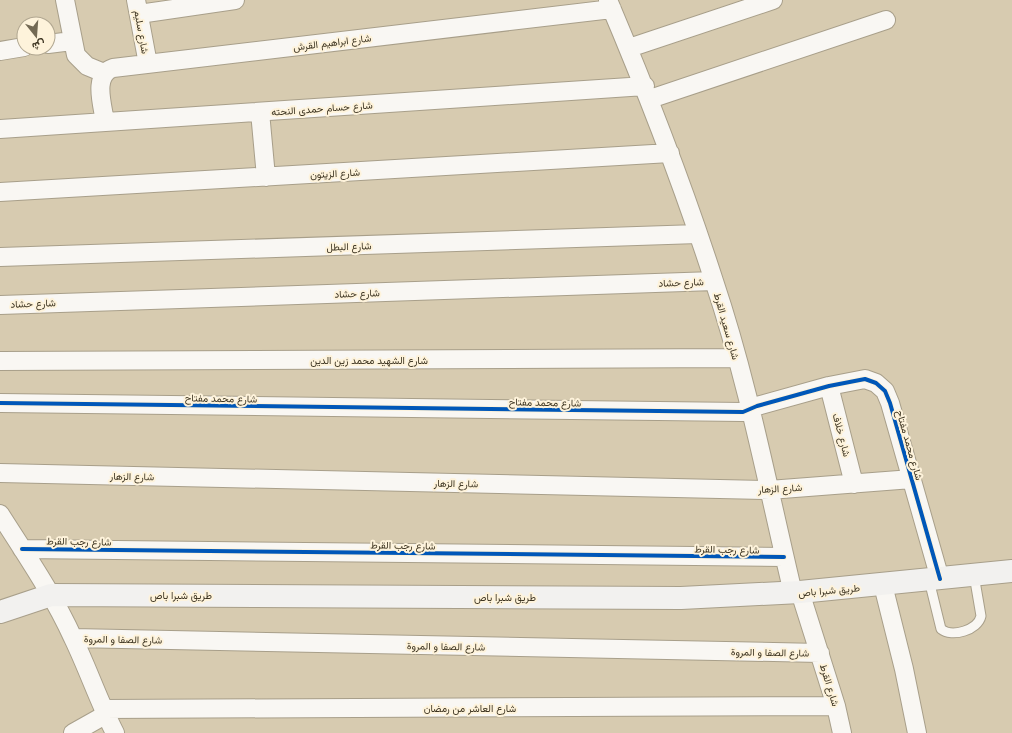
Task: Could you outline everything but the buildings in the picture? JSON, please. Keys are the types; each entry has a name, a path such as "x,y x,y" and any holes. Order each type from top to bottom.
{"main road":[{"name":"طريق شبرا باص","path":"0,612 51,594 681,598 796,592 883,585 1012,571"}],"street":[{"path":"66,0 76,56 87,66 104,73 101,82 105,122"},
{"path":"138,7 235,0"},
{"path":"629,48 773,0"},
{"name":"شارع سعيد القرط","path":"610,5 647,92 670,152 714,281 737,358 784,557 796,592"},
{"name":"شارع ابراهيم القرش","path":"104,73 113,68 610,5"},
{"name":"شارع سليم","path":"138,7 148,64"},
{"name":"شارع حسام حمدى النحته","path":"0,129 260,112 647,92 886,20"},
{"path":"56,43 72,40"},
{"path":"0,51 16,48"},
{"path":"260,112 266,177"},
{"name":"شارع الزيتون","path":"0,192 670,152"},
{"name":"شارع البطل","path":"0,257 698,234"},
{"name":"شارع حشاد","path":"0,305 714,281"},
{"name":"شارع الشهيد محمد زين الدين","path":"0,361 737,358"},
{"name":"شارع محمد مفتاح","path":"0,403 743,412 757,406 829,386 865,378 876,383 885,392 912,480 934,579"},
{"name":"شارع خلاف","path":"829,386 854,484"},
{"name":"شارع الزهار","path":"0,473 769,490 912,480"},
{"path":"0,514 51,594 73,638 104,712 115,733"},
{"name":"شارع رجب القرط","path":"22,549 784,557"},
{"path":"883,585 904,669 917,733"},
{"name":"شارع القرط","path":"796,592 820,653 836,706 842,733"},
{"name":"شارع الصفا و المروة","path":"73,638 820,653"},
{"name":"شارع العاشر من رمضان","path":"104,712 836,706"},
{"path":"73,733 104,712"}],"lane":[{"path":"934,579 941,629 950,633 973,628 980,621 981,616 974,575"}],"cycle path":[{"path":"0,403 743,412 757,406 829,386 865,379 876,383 885,391 890,403 940,579"},
{"path":"22,549 784,557"}]}
